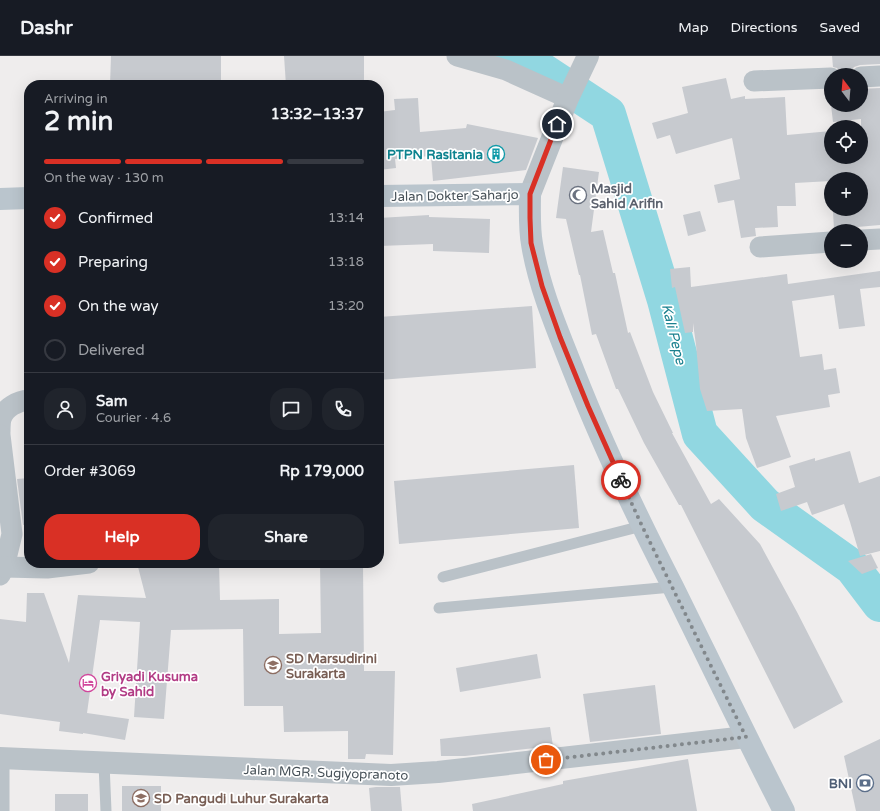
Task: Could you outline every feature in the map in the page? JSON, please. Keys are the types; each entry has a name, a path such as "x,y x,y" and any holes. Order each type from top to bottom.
{"main road":[{"name":"Jalan Dokter Saharjo","path":"384,196 530,194"},
{"path":"530,194 531,243 542,286 560,337 588,406 642,526 784,811"},
{"path":"0,199 24,198"}],"street":[{"path":"457,56 506,70 569,95"},
{"path":"530,194 569,95 588,56"},
{"path":"868,77 880,76"},
{"path":"754,81 824,78"},
{"path":"868,240 880,239"},
{"path":"760,247 824,242"},
{"path":"24,401 20,401 10,407 1,419 0,434 12,534 2,572 47,568"},
{"name":"Jalan MGR. Sugiyopranoto","path":"2,758 405,775 746,737"}],"lane":[{"path":"443,577 642,526"},
{"path":"440,608 672,587"},
{"path":"2,758 4,811"},
{"path":"104,763 106,811"}],"building":[{"path":"111,56 221,56 221,80 110,80"},
{"path":"284,56 364,56 364,80 286,80"},
{"path":"832,56 880,56 880,64 860,65 853,68 833,67"},
{"path":"726,78 731,99 745,96 745,99 785,97 787,135 824,132 824,164 868,164 868,120 833,120 832,112 868,112 868,89 880,88 880,225 868,226 868,224 834,224 833,216 868,216 868,172 824,172 824,181 795,183 796,206 777,206 778,227 755,228 756,236 741,238 734,200 718,203 714,185 740,179 732,138 676,154 670,135 657,139 652,123 688,113 682,87"},
{"path":"418,98 420,132 466,128 467,124 538,138 526,170 433,181 431,156 395,159 396,168 384,169 384,111 395,110 394,99"},
{"path":"563,167 599,172 591,232 603,230 613,273 615,273 628,333 630,332 653,392 672,433 711,504 719,499 760,544 843,702 794,729 681,505 679,505 644,443 618,389 616,389 596,334 592,335 580,275 566,219 556,218"},
{"path":"700,211 706,231 688,236 683,215"},
{"path":"429,215 429,217 490,219 489,253 433,251 433,244 384,246 384,218"},
{"path":"690,267 691,287 787,274 788,284 880,271 880,287 860,289 865,326 839,329 834,295 792,301 800,357 822,354 824,370 836,368 840,393 828,395 830,407 776,416 791,457 757,468 746,438 742,409 707,411 700,389 693,323 693,332 685,333 675,287 672,288 670,269"},
{"path":"532,306 536,368 384,380 384,317"},
{"path":"850,451 859,483 880,476 880,551 860,556 844,504 812,515 807,502 781,511 776,494 795,487 789,466 815,458 815,461"},
{"path":"574,465 579,528 399,544 394,481"},
{"path":"24,478 23,525 17,479"},
{"path":"871,554 878,568 862,574 848,561"},
{"path":"138,568 219,568 220,600 279,599 279,634 321,633 320,568 363,568 364,671 395,671 393,755 366,754 365,759 348,759 348,731 284,732 283,706 244,706 243,629 171,630 164,719 134,717 140,622 100,620 87,713 129,719 125,740 83,733 59,731 60,722 0,714 0,619 26,622 27,593 44,593 69,663 78,595 146,598"},
{"path":"537,654 541,678 460,692 456,668"},
{"path":"655,685 661,734 590,742 583,694"},
{"path":"550,727 553,746 465,756 441,756 440,739"},
{"name":"BNI","path":"880,739 880,811 856,811 844,756"},
{"path":"688,759 697,811 473,811 472,804 563,784 563,781"},
{"name":"SD Pangudi Luhur Surakarta","path":"122,786 161,786 161,811 122,811"},
{"path":"400,787 402,811 371,811 369,788"},
{"path":"55,794 88,794 88,811 55,811"}],"waterway":[{"name":"Kali Pepe","path":"501,56 529,62 608,114 665,300 700,434 765,505 852,567 880,604"}],"way so far":[{"path":"546,760 746,737 642,526 621,480"}],"place":[{"name":"PTPN Rasitania","path":"496,154"},
{"name":"Masjid Sahid Arifin","path":"578,195"},
{"name":"SD Marsudirini Surakarta","path":"273,665"},
{"name":"Griyadi Kusuma by Sahid","path":"88,683"},
{"name":"BNI","path":"865,783"},
{"name":"SD Pangudi Luhur Surakarta","path":"141,798"}],"route":[{"path":"557,124 530,194 531,243 542,286 560,337 588,406 621,480"}]}
